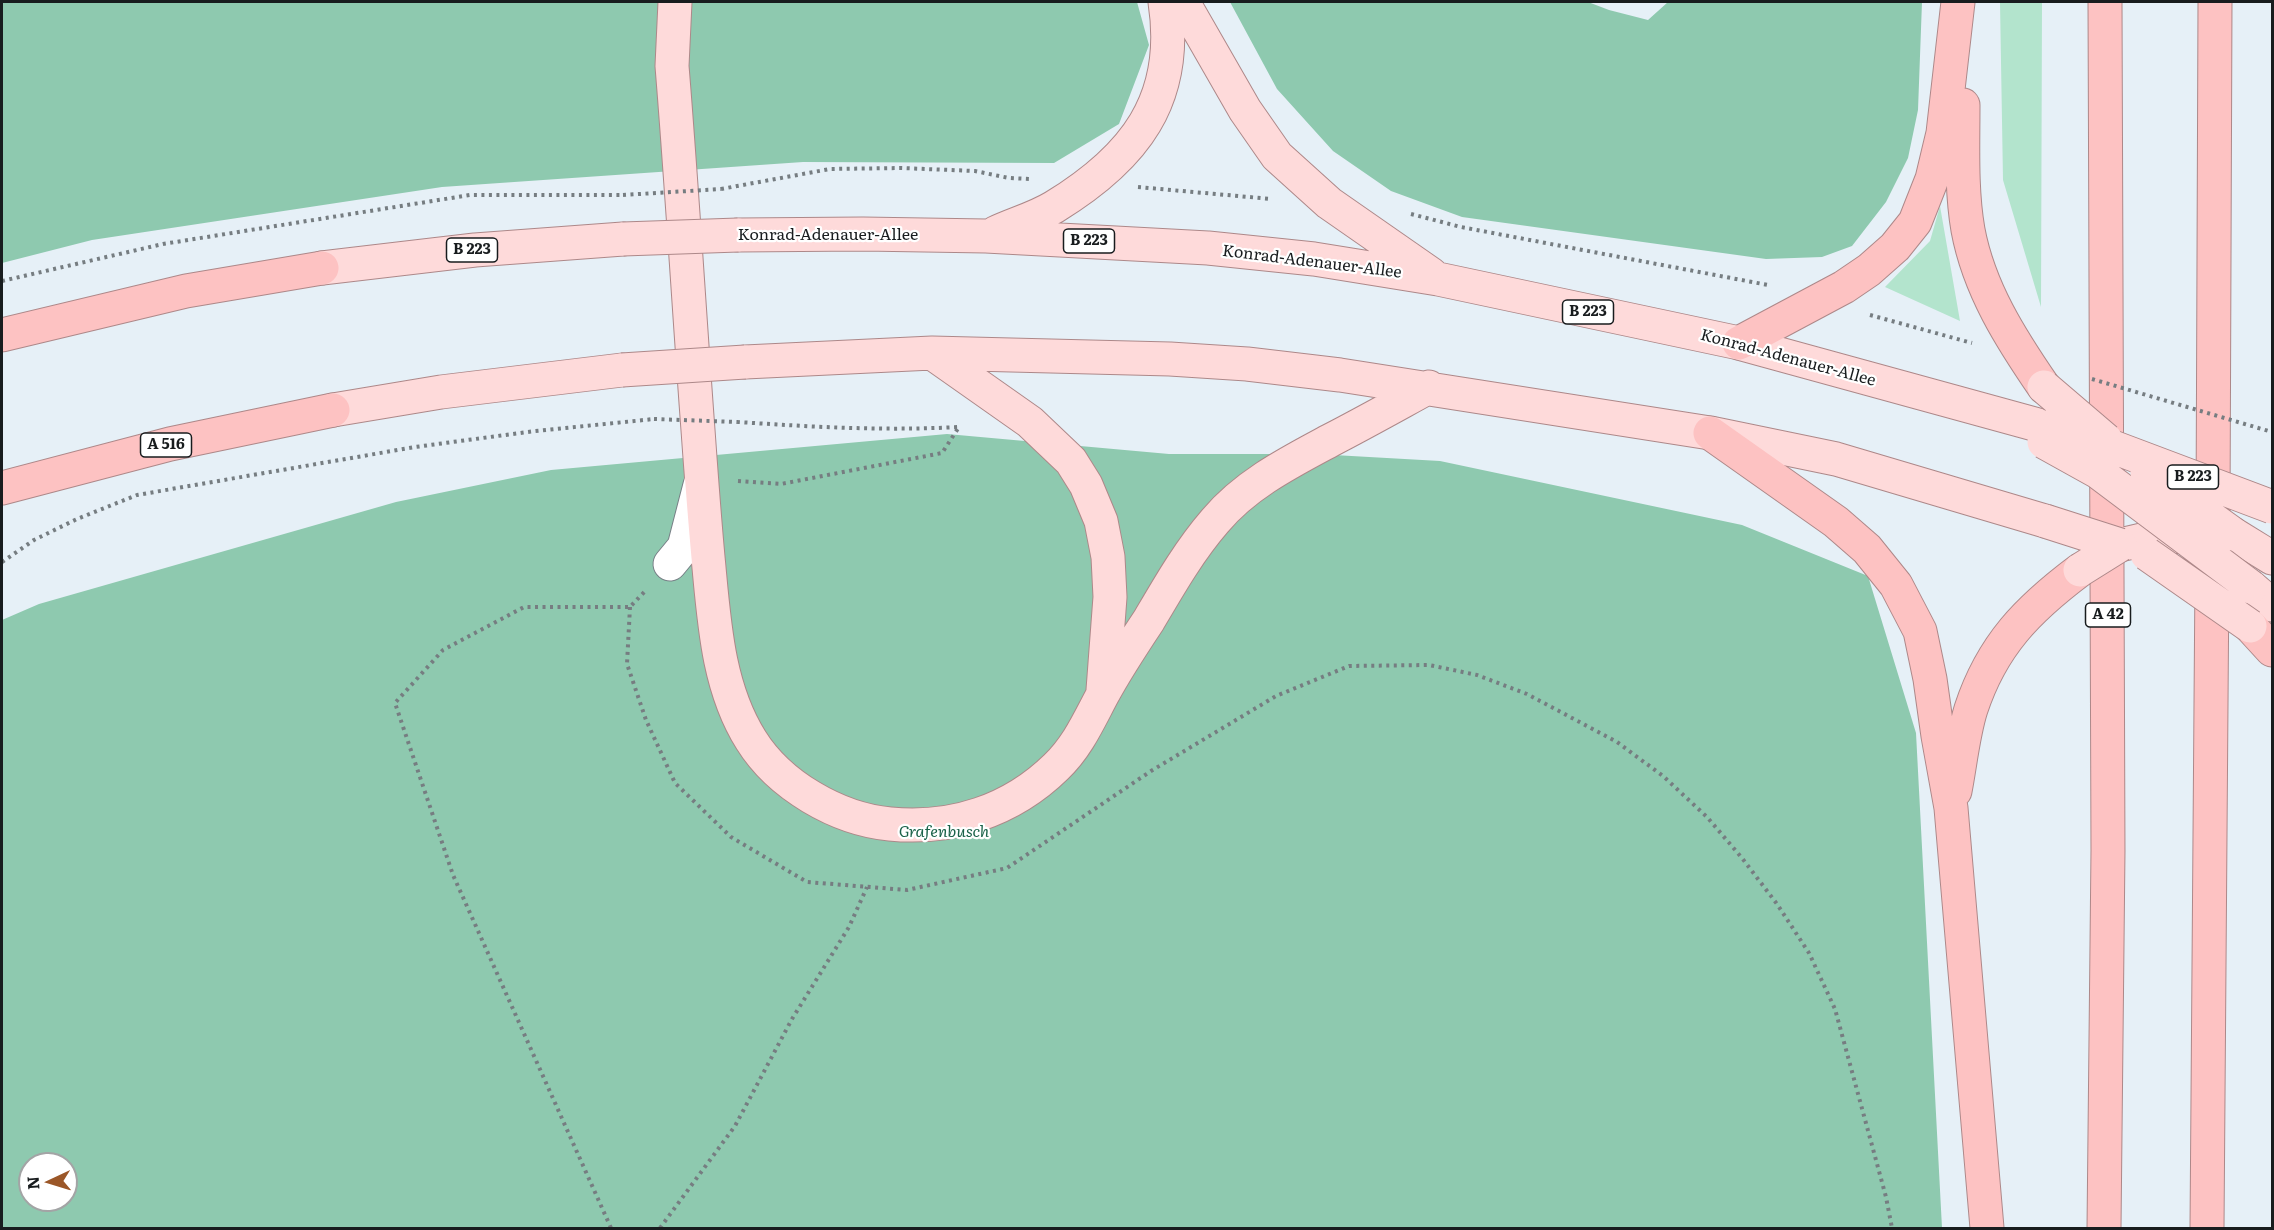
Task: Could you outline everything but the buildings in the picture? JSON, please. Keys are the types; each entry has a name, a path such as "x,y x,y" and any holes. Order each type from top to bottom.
{"highway":[{"path":"1739,343 1844,287 1869,270 1895,247 1915,222 1932,179 1943,133 1958,2"},
{"path":"1963,2 1963,152 1968,229 1976,262 1998,317 2044,387"},
{"name":"A 42","path":"2104,1228 2108,850 2105,2"},
{"path":"2207,1228 2215,2"},
{"path":"2,335 186,291 322,268"},
{"name":"A 516","path":"2,488 170,444 333,410"},
{"path":"1710,433 1836,522 1866,549 1896,585 1920,631 1952,808 1987,1228"},
{"path":"1952,808 1970,712 1982,679 2014,628 2045,597 2080,570"},
{"path":"2262,603 2272,650"}],"main road":[{"path":"675,2 672,66 701,479 719,654 738,714 752,742 773,766 797,787 824,804 854,816 884,824 916,826 947,823 978,815 1008,803 1034,786 1058,765 1078,740 1102,695 1187,559 1211,524 1226,508 1267,476 1429,387"},
{"path":"986,236 1052,208 1114,163 1137,137 1156,105 1167,64 1168,29 1165,2"},
{"path":"1183,2 1245,110 1277,156 1329,204 1438,279"},
{"name":"Konrad-Adenauer-Allee","path":"322,268 475,250 623,239 738,235 986,236 1208,248 1314,259 1438,279 1739,343 1996,414 2044,434 2114,447 2272,507"},
{"path":"932,353 1037,429 1071,461 1086,485 1101,520 1108,557 1110,597 1102,695"},
{"path":"333,410 441,392 622,370 745,362 932,353 1170,359 1247,364 1429,387 1710,433 1836,459 2134,549 2262,603"},
{"path":"2044,387 2114,447 2233,534 2272,558"},
{"path":"2044,434 2185,536 2262,603"},
{"path":"2080,570 2134,549 2150,538 2272,534"}],"lane":[{"path":"670,564 684,547 701,479"}],"path":[{"path":"2,281 163,244 470,195 623,195 721,189 830,169 902,168 975,171 1009,178 1033,179"},
{"path":"1090,182 1329,204"},
{"path":"1409,213 1461,227 1757,284 1784,287 1818,300 2025,359"},
{"path":"2081,376 2272,432"},
{"path":"2,562 34,540 77,519 137,495 415,447 535,431 654,419 848,429 902,430 959,427 942,453 781,484 701,479"},
{"path":"670,564 630,607 627,664 646,720 675,783 731,837 807,882 907,890 1006,868 1150,771 1276,696 1349,666 1429,665 1477,675 1527,693 1617,742 1663,776 1707,817 1777,904 1809,953 1835,1009 1886,1197 1892,1228"},
{"path":"611,1228 453,875 395,703 443,650 524,607 630,607"},
{"path":"660,1228 735,1126 792,1019 849,927 867,887"}],"green space":[{"path":"2,2 1137,2 1149,45 1119,124 1054,163 803,162 442,187 92,240 2,263"},
{"path":"1230,2 1588,2 1648,20 1668,2 1922,2 1918,110 1908,158 1886,202 1852,246 1822,257 1766,259 1462,217 1391,191 1333,151 1277,89"},
{"path":"2000,2 2042,2 2041,307 2003,180"},
{"path":"1940,206 1960,321 1885,287 1930,241"},
{"name":"Grafenbusch","path":"947,434 1169,454 1316,454 1440,461 1742,525 1868,576 1916,733 1942,1228 2,1228 2,620 39,604 396,502 551,470"}]}
